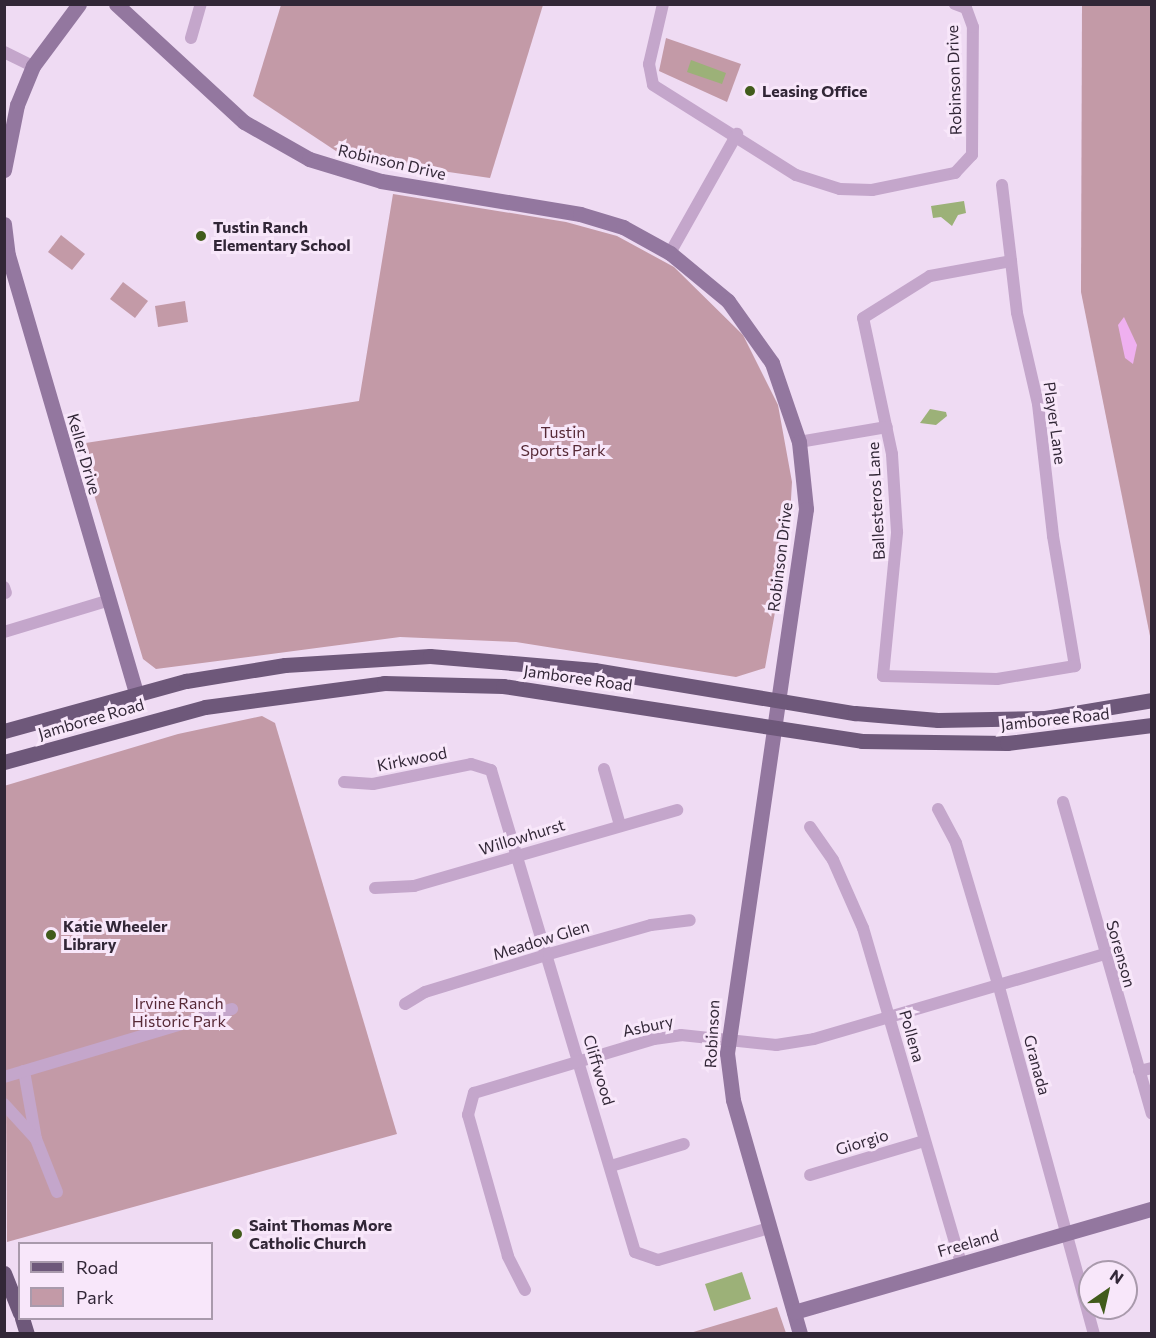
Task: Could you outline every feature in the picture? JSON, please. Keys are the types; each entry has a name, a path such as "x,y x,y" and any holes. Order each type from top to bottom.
{"main road":[{"name":"Jamboree Road","path":"4,731 136,692 285,665 430,656 594,670 778,701 938,720 1045,718 1152,700"},
{"name":"Jamboree Road","path":"4,762 205,707 384,683 503,686 773,729 930,744 1075,738 1152,725"},
{"path":"4,721 38,721"},
{"path":"4,1273 18,1308"}],"street":[{"path":"4,170 17,105 33,66 79,4"},
{"name":"Robinson Drive","path":"116,4 244,122 309,159 381,181 580,214 623,227 670,253 728,301 750,328 788,399 799,442 806,509 773,729"},
{"path":"191,38 201,4"},
{"name":"Robinson Drive","path":"663,4 649,64 653,85 737,134 796,175 840,189 872,190 964,168 974,142 973,27 966,8 955,4"},
{"path":"4,52 33,66"},
{"path":"670,253 737,134"},
{"name":"Player Lane","path":"883,676 997,679 1075,666 1053,536 1038,404 1011,261 1002,185"},
{"name":"Keller Drive","path":"4,224 8,255 107,601 136,692"},
{"name":"Ballesteros Lane","path":"883,676 898,558 887,427 861,327 868,312 930,276 1011,261"},
{"path":"799,442 887,427"},
{"path":"4,632 107,601"},
{"name":"Robinson","path":"773,729 727,1041 733,1100 800,1334"},
{"name":"Kirkwood","path":"344,782 373,784 485,765"},
{"name":"Cliffwood","path":"485,765 495,776 611,1166 632,1245 641,1258 658,1260 769,1228"},
{"path":"604,768 620,825"},
{"name":"Sorenson","path":"1063,802 1104,954 1145,1070 1152,1114"},
{"name":"Granada","path":"938,809 956,843 999,987 1094,1334"},
{"name":"Willowhurst","path":"375,888 414,886 677,810"},
{"name":"Pollena","path":"810,827 849,891 961,1264"},
{"name":"Meadow Glen","path":"405,1004 425,992 549,954 651,925 690,920"},
{"name":"Asbury","path":"525,1290 508,1256 466,1107 484,1089 578,1061 681,1035 727,1041 793,1044 999,987 1104,954"},
{"path":"4,1077 232,1009"},
{"path":"24,1071 36,1139 57,1192"},
{"path":"4,1104 36,1139"},
{"name":"Giorgio","path":"810,1175 924,1141"},
{"path":"611,1166 684,1144"},
{"name":"Freeland","path":"794,1312 1152,1209"}],"green space":[{"path":"281,5 543,5 490,178 345,157 253,96"},
{"path":"1082,5 1151,5 1151,641 1081,292"},
{"path":"666,38 741,64 727,102 659,71"},
{"name":"Tustin Sports Park","path":"393,194 566,222 617,236 674,267 743,335 778,405 792,482 789,534 765,668 736,677 516,642 400,637 156,669 143,659 79,444 359,401"},
{"path":"61,235 85,254 72,270 48,252"},
{"path":"123,282 148,301 135,318 110,299"},
{"path":"185,301 188,322 158,327 155,306"},
{"name":"Irvine Ranch Historic Park","path":"262,716 275,723 397,1134 7,1242 4,786 178,734"},
{"path":"777,1307 786,1333 690,1333"}],"sand":[{"path":"1124,317 1137,345 1133,364 1125,358 1118,325"}],"shaded area":[{"path":"691,60 726,73 722,84 687,72"},
{"path":"964,201 966,213 958,215 952,226 941,217 933,218 931,206"},
{"path":"930,409 946,412 947,416 936,425 920,423"},
{"path":"742,1272 751,1299 714,1311 705,1284"}],"place":[{"name":"Leasing Office","path":"750,91"},
{"name":"Tustin Ranch Elementary School","path":"201,236"},
{"name":"Katie Wheeler Library","path":"51,935"},
{"name":"Saint Thomas More Catholic Church","path":"237,1234"}]}
